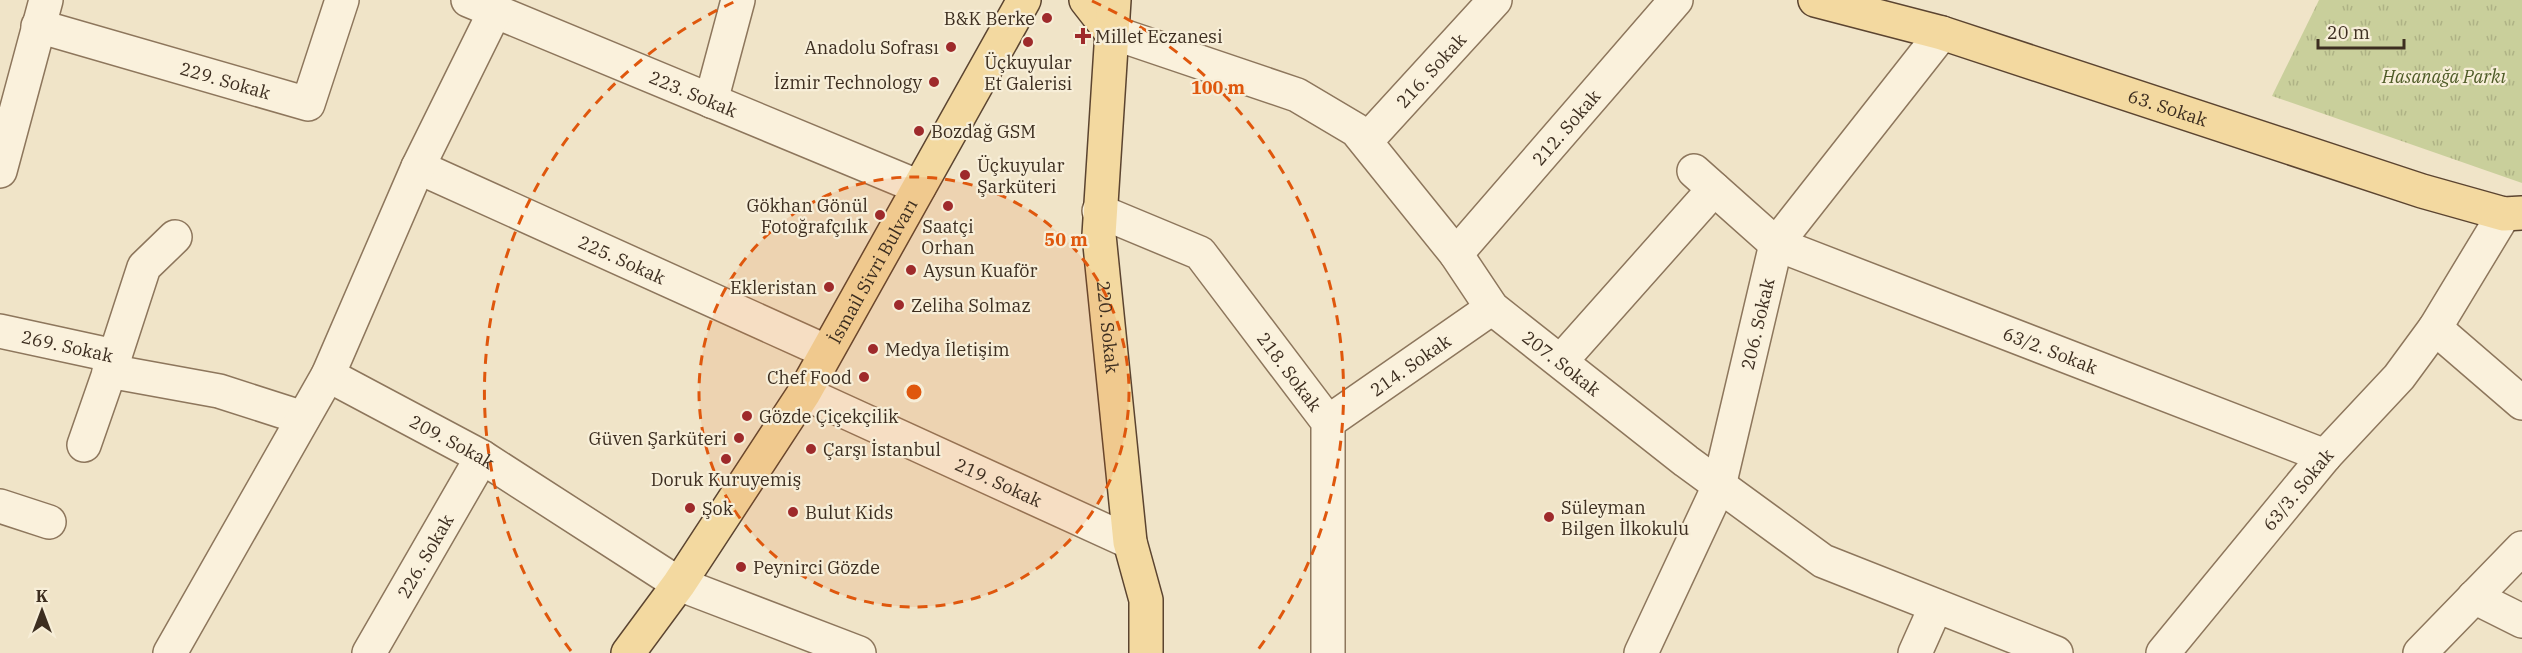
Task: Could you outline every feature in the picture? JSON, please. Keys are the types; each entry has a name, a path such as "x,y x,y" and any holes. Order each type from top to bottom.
{"main road":[{"name":"İsmail Sivri Bulvarı","path":"628,653 679,585 804,393 825,351 1024,0"},
{"path":"1086,0 1111,32"},
{"name":"220. Sokak","path":"1114,0 1100,235 1130,542 1146,600 1146,653"},
{"name":"63. Sokak","path":"1815,0 1942,33 2422,191 2516,218"}],"street":[{"name":"229. Sokak","path":"42,13 308,104 342,0"},
{"path":"711,101 738,0"},
{"name":"216. Sokak","path":"1366,141 1495,0"},
{"name":"212. Sokak","path":"1456,254 1676,0"},
{"path":"179,650 328,375 418,167 482,5"},
{"name":"223. Sokak","path":"482,5 919,187"},
{"path":"0,171 42,13"},
{"name":"207. Sokak","path":"1111,32 1297,95 1356,130 1456,254 1492,308 1719,486 1823,561 2056,653"},
{"name":"206. Sokak","path":"1641,653 1719,486 1776,244 1942,33"},
{"name":"225. Sokak","path":"418,167 825,351"},
{"path":"1561,361 1704,180 1776,244"},
{"name":"218. Sokak","path":"1100,211 1200,254 1328,422 1328,653"},
{"name":"63/3. Sokak","path":"2163,653 2325,456 2398,377 2516,218"},
{"path":"175,237 144,267 112,363 219,391 303,418"},
{"name":"63/2. Sokak","path":"1776,244 2325,456"},
{"name":"214. Sokak","path":"1328,422 1492,308"},
{"path":"2435,328 2522,404"},
{"name":"269. Sokak","path":"0,331 112,363 84,445"},
{"name":"209. Sokak","path":"328,375 482,457 679,585 858,653"},
{"name":"219. Sokak","path":"804,393 1130,542"},
{"name":"226. Sokak","path":"369,653 482,457"},
{"path":"0,506 49,522"},
{"path":"2420,653 2522,548"},
{"path":"2474,597 2522,621"},
{"path":"1916,653 1936,606"}],"green space":[{"name":"Hasanağa Parkı","path":"2319,0 2522,0 2522,183 2272,96"}],"place":[{"name":"B&K Berke","path":"1047,18"},
{"name":"Millet Eczanesi","path":"1083,36"},
{"name":"Üçkuyular Et Galerisi","path":"1028,42"},
{"name":"Anadolu Sofrası","path":"951,47"},
{"name":"İzmir Technology","path":"934,82"},
{"name":"Bozdağ GSM","path":"919,131"},
{"name":"Üçkuyular Şarküteri","path":"965,175"},
{"name":"Saatçi Orhan","path":"948,206"},
{"name":"Gökhan Gönül Fotoğrafçılık","path":"880,215"},
{"name":"Aysun Kuaför","path":"911,270"},
{"name":"Ekleristan","path":"829,287"},
{"name":"Zeliha Solmaz","path":"899,305"},
{"name":"Medya İletişim","path":"873,349"},
{"name":"Chef Food","path":"864,377"},
{"name":"Gözde Çiçekçilik","path":"747,416"},
{"name":"Güven Şarküteri","path":"739,438"},
{"name":"Çarşı İstanbul","path":"811,449"},
{"name":"Doruk Kuruyemiş","path":"726,459"},
{"name":"Şok","path":"690,508"},
{"name":"Bulut Kids","path":"793,512"},
{"name":"Süleyman Bilgen İlkokulu","path":"1549,517"},
{"name":"Peynirci Gözde","path":"741,567"}]}
